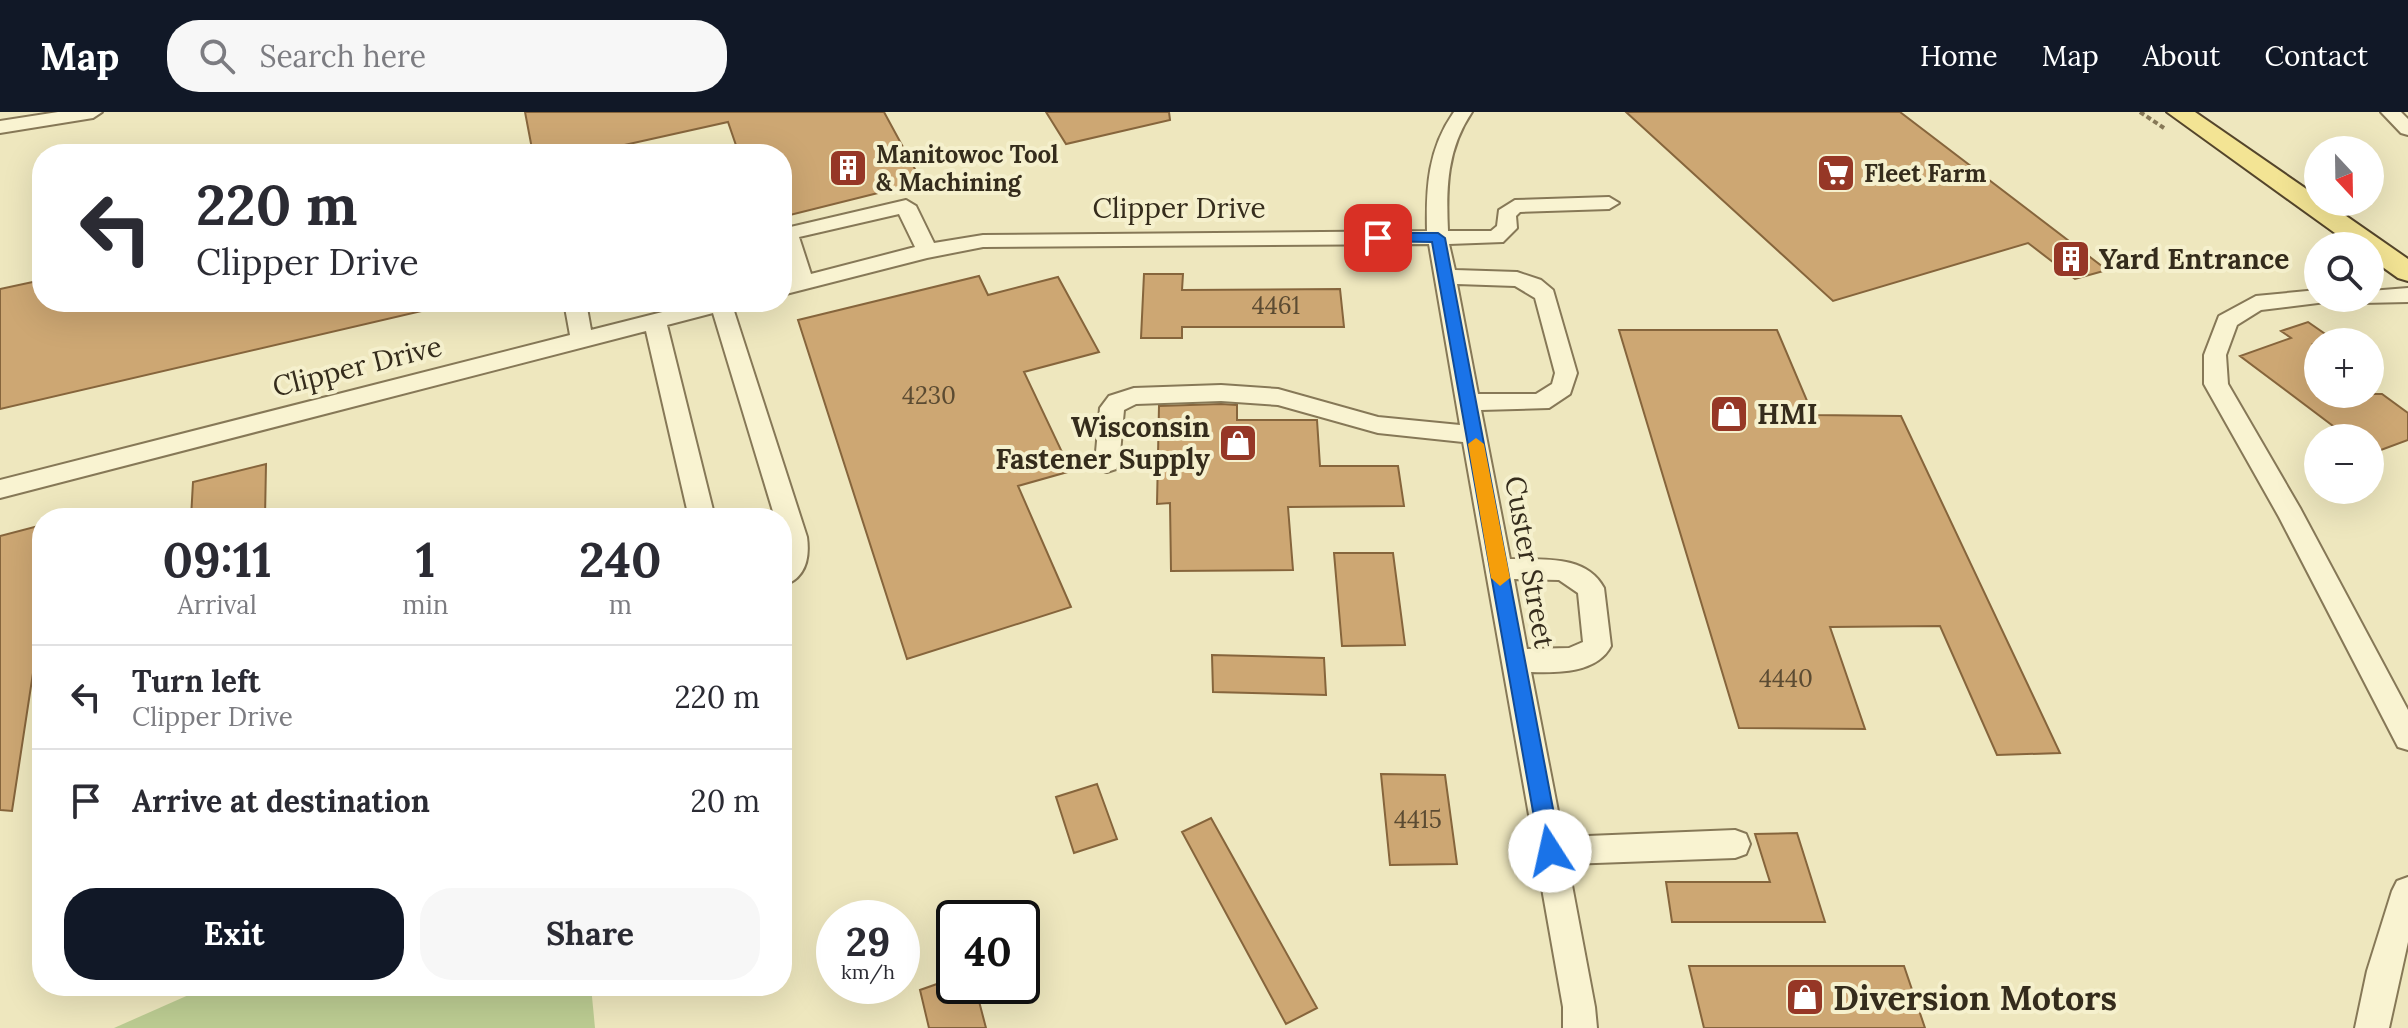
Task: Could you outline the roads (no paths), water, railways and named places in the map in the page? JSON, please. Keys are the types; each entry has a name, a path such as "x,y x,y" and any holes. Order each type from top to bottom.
{"main road":[{"path":"2179,112 2408,272"}],"street":[{"name":"Custer Street","path":"1463,112 1451,126 1438,163 1438,238 1579,1007 1580,1028"},
{"path":"2390,112 2408,129"},
{"path":"0,127 81,113"},
{"name":"Clipper Drive","path":"792,286 927,251 1015,239 1496,237 1507,228 1506,214 1515,206 1609,203"},
{"path":"792,232 906,206 927,251"},
{"path":"792,252 804,283"},
{"path":"1445,277 1517,279 1533,285 1545,295 1566,373 1562,388 1541,402 1468,402"},
{"path":"2384,299 2408,295"},
{"path":"2304,298 2256,303 2227,321 2215,355 2216,384 2291,515 2408,738"},
{"path":"577,312 582,340"},
{"name":"Clipper Drive","path":"0,489 690,312"},
{"path":"728,312 785,508"},
{"path":"655,321 700,508"},
{"path":"1107,463 1112,408 1117,402 1134,396 1221,393 1278,397 1378,425 1474,435"},
{"path":"792,530 796,560 792,565"},
{"path":"1499,569 1564,570 1591,588 1597,646 1588,655 1575,660 1516,660"},
{"path":"1550,851 1735,844"},
{"path":"2372,1028 2383,971 2408,891"}],"place":[{"name":"Manitowoc Tool & Machining","path":"848,168"},
{"name":"Fleet Farm","path":"1836,173"},
{"name":"Yard Entrance","path":"2071,259"},
{"name":"HMI","path":"1729,414"},
{"name":"Wisconsin Fastener Supply","path":"1238,443"},
{"name":"Diversion Motors","path":"1805,997"}]}
